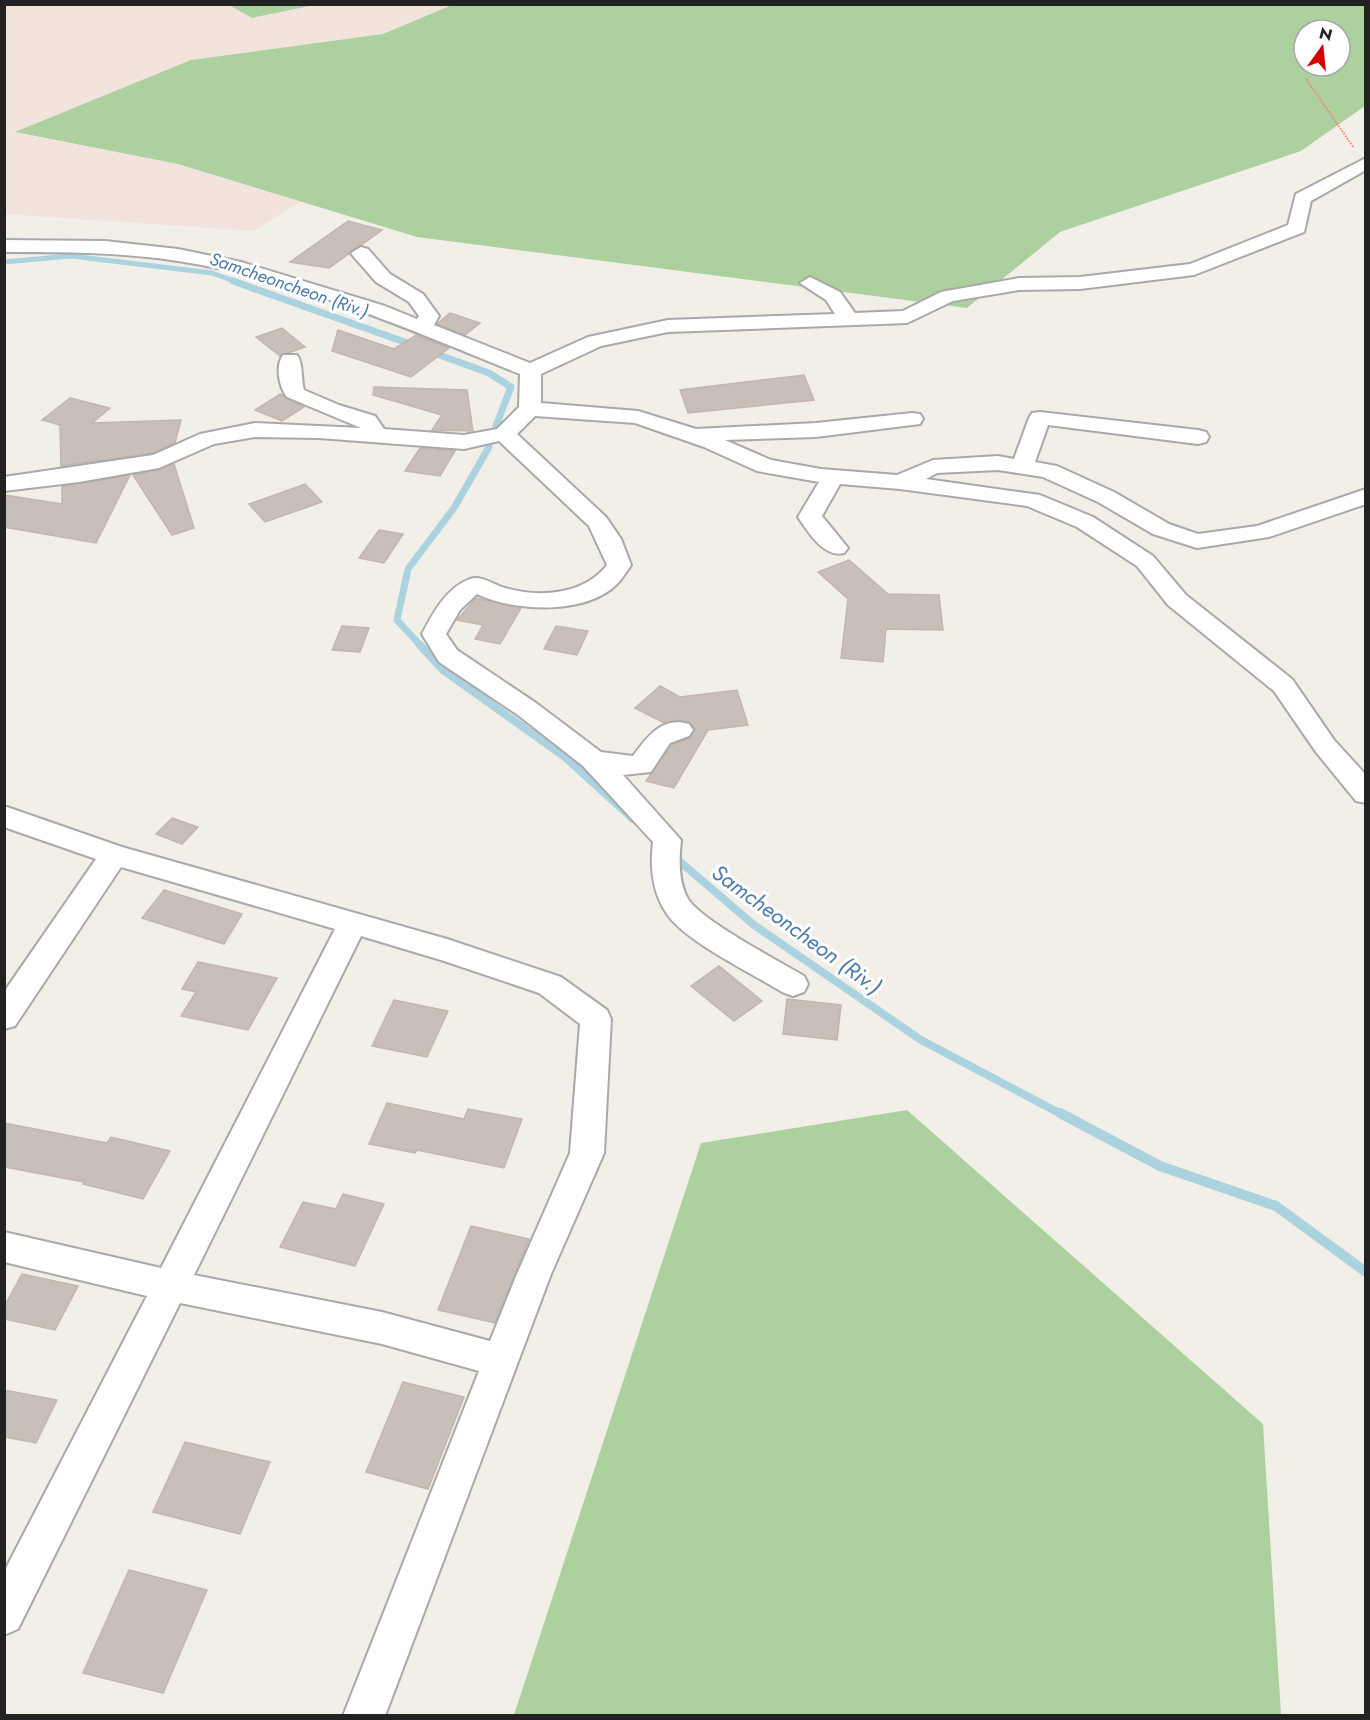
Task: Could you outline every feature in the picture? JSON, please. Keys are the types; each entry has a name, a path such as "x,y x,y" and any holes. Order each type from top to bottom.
{"street":[{"path":"4,246 105,247 178,255 223,264 378,310 531,371 595,341 668,326 908,317 948,296 1018,284 1080,283 1194,270 1297,228 1302,198 1365,164"},
{"path":"361,254 383,278 416,298 429,316 422,328"},
{"path":"810,283 833,296 849,319"},
{"path":"290,359 289,371 294,393 331,410 367,422 379,437"},
{"path":"4,484 80,475 159,461 208,440 255,430 319,431 464,442 504,434 530,409 531,371"},
{"path":"530,409 638,417 765,466 832,477 900,482 1032,500 1085,522 1145,561 1178,600 1283,685 1325,746 1365,794"},
{"path":"1023,467 1040,418 1198,437"},
{"path":"686,434 816,430 912,419"},
{"path":"504,434 598,522 609,539 619,565 613,576 597,585 554,601 530,602 502,596 477,585 464,590 448,608 434,634 447,656 527,709 593,760 666,854 679,908 713,934 793,984"},
{"path":"900,482 933,467 998,463 1049,471 1107,497 1161,529 1197,541 1261,532 1365,496"},
{"path":"832,477 810,517 836,548"},
{"path":"593,760 624,766 641,765 662,737 680,730"},
{"path":"4,816 114,855 447,950 550,985 596,1019 587,1153 534,1274 364,1716"},
{"path":"4,1017 114,855"},
{"path":"4,1616 353,923"},
{"path":"4,1247 172,1286 382,1328 501,1360"}],"path":[{"path":"1306,79 1365,164"}],"shaded area":[{"path":"4,5 229,5 253,18 314,5 452,5 383,34 191,60 17,133 178,164 302,201 253,231 5,214"}],"green space":[{"path":"229,4 314,5 252,18"},
{"path":"452,5 1365,5 1365,106 1301,151 1060,232 967,308 417,237 178,164 15,132 191,60 383,34"},
{"path":"907,1110 1263,1424 1281,1715 514,1715 701,1143"}],"building":[{"path":"348,221 382,230 329,268 290,262"},
{"path":"450,313 480,323 465,335 437,324"},
{"path":"282,328 305,347 280,356 256,337"},
{"path":"338,330 394,349 416,335 449,348 411,377 332,351"},
{"path":"804,375 814,400 688,413 680,390"},
{"path":"374,387 467,390 473,431 432,430 442,415 373,395"},
{"path":"280,394 304,407 282,421 255,410"},
{"path":"70,398 110,408 92,423 181,420 175,443 152,453 61,466 60,425 42,420"},
{"path":"420,448 455,451 440,476 405,471"},
{"path":"174,464 194,528 172,535 133,475 159,470"},
{"path":"130,475 96,543 4,527 4,495 62,504 62,486"},
{"path":"305,484 322,502 265,522 249,504"},
{"path":"379,530 403,534 384,563 359,558"},
{"path":"849,560 888,594 939,595 943,630 886,629 883,662 841,658 848,599 818,572"},
{"path":"476,598 521,608 500,644 475,639 483,625 457,620"},
{"path":"342,626 369,628 360,652 332,650"},
{"path":"556,626 588,631 577,655 544,649"},
{"path":"660,686 680,697 737,690 748,725 708,730 674,788 646,781 671,745 690,738 695,729 689,722 679,720 664,723 635,708"},
{"path":"172,818 198,827 182,844 156,834"},
{"path":"164,890 242,914 224,944 142,918"},
{"path":"198,962 277,978 248,1030 181,1016 196,992 182,989"},
{"path":"719,966 762,1001 734,1021 691,986"},
{"path":"787,999 841,1005 837,1040 783,1034"},
{"path":"394,1000 448,1011 427,1057 372,1046"},
{"path":"387,1103 464,1119 468,1109 522,1119 504,1168 417,1150 415,1153 369,1144"},
{"path":"4,1123 107,1143 111,1137 170,1151 143,1199 83,1184 84,1182 4,1167"},
{"path":"343,1194 384,1204 355,1266 280,1247 303,1202 336,1209"},
{"path":"471,1226 529,1239 495,1323 438,1310"},
{"path":"22,1274 78,1286 55,1330 4,1319 4,1307"},
{"path":"403,1382 464,1397 428,1489 366,1472"},
{"path":"4,1390 57,1400 36,1443 4,1437"},
{"path":"185,1442 270,1462 240,1534 153,1512"},
{"path":"129,1570 207,1590 163,1693 83,1673"}],"waterway":[{"name":"Samcheoncheon (Riv.)","path":"4,262 71,256 212,273 237,282"},
{"name":"Samcheoncheon (Riv.)","path":"233,281 413,345"},
{"name":"Samcheoncheon (Riv.)","path":"431,352 489,373 511,387 496,426"},
{"name":"Samcheoncheon (Riv.)","path":"420,645 397,620 408,569 454,508 489,447"},
{"name":"Samcheoncheon (Riv.)","path":"419,644 443,670 565,757 633,819"},
{"name":"Samcheoncheon (Riv.)","path":"671,854 754,925 921,1040 1063,1115"},
{"name":"Samcheoncheon (Riv.)","path":"1060,1113 1160,1166 1276,1206 1366,1272"}]}
